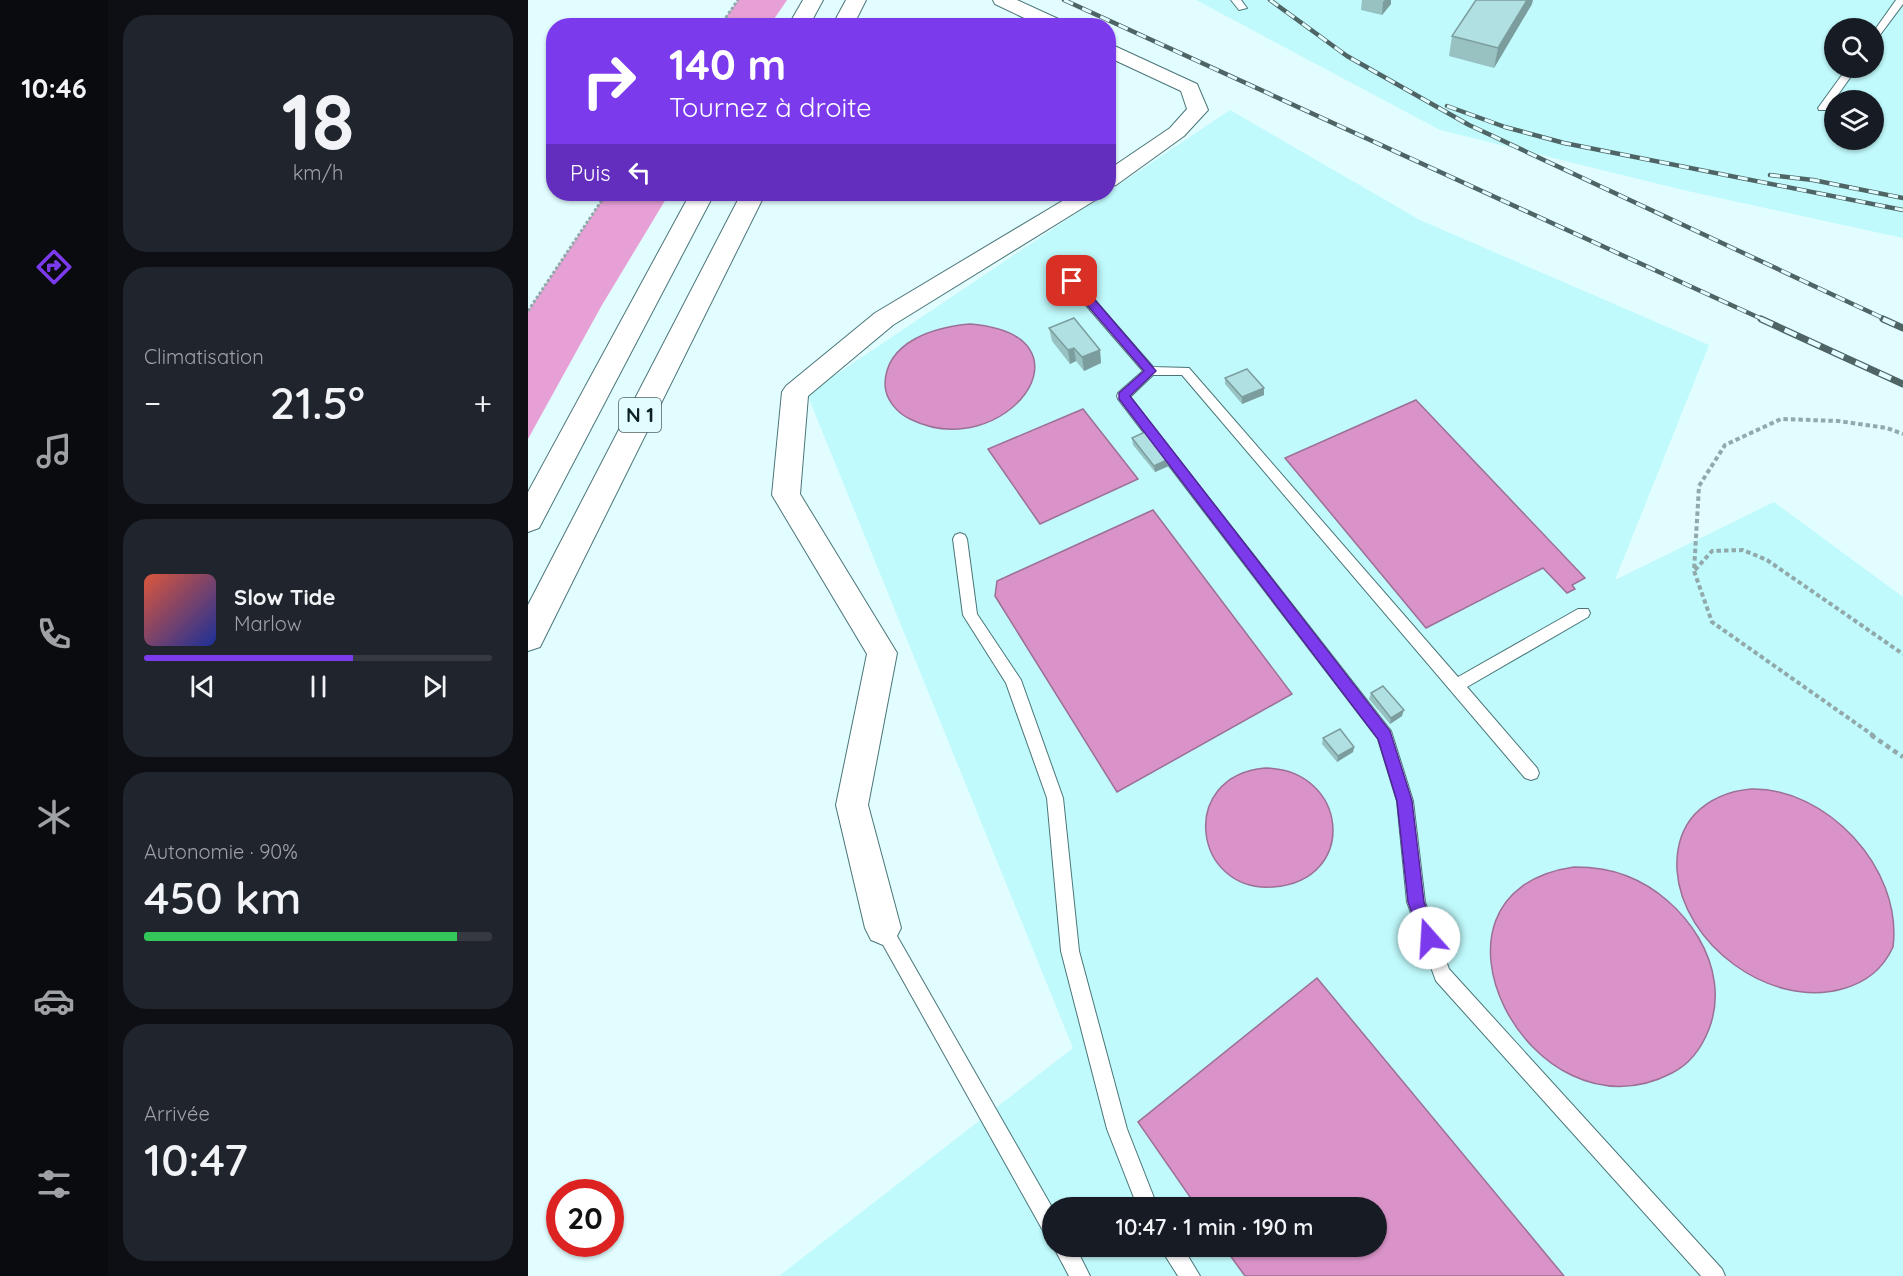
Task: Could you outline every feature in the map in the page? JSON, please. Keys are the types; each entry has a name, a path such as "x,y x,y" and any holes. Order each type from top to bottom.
{"highway":[{"path":"803,18 813,0"},
{"path":"846,18 856,0"},
{"name":"N 1","path":"528,520 698,201"},
{"name":"N 1","path":"528,637 749,201"}],"street":[{"path":"1002,0 1041,18"},
{"path":"1116,53 1190,88 1198,110 1177,132 1116,174"},
{"path":"883,928 852,805 882,653 786,495 795,392 884,319 1078,201"}],"lane":[{"path":"1884,24 1901,0"},
{"path":"1822,108 1844,78"},
{"path":"1056,263 1150,371"},
{"path":"1531,773 1185,371 1150,371 1123,396 1385,736 1405,801 1416,902 1442,975 1715,1276"},
{"path":"960,539 970,615 1013,680 1055,798 1070,951 1117,1129 1145,1197"},
{"path":"1456,686 1583,613"},
{"path":"883,928 1042,1210"},
{"path":"1069,1257 1080,1276"},
{"path":"1177,1257 1190,1276"}],"path":[{"path":"726,18 738,0"},
{"path":"528,310 601,201"},
{"path":"1903,434 1887,428 1838,420 1781,419 1725,445 1699,486 1694,571 1712,622 1903,757"},
{"path":"1694,571 1712,551 1743,550 1767,560 1903,654"}],"shaded area":[{"path":"738,0 787,0 775,18 725,18"},
{"path":"1196,0 1903,0 1903,238 1683,190 1440,130"},
{"path":"1230,110 1420,220 1709,345 1615,580 1774,502 1903,597 1903,1276 779,1276 1073,1048 807,394 1094,201 1116,201 1116,187"},
{"path":"601,201 665,201 602,305 528,439 528,311"},
{"path":"970,324 1010,333 1030,350 1035,371 1026,393 1006,412 978,426 945,429 910,419 901,413 889,400 885,384 888,369 894,357 903,347 928,333"},
{"path":"1416,400 1585,578 1572,585 1575,589 1567,593 1543,568 1426,628 1285,458"},
{"path":"1083,409 1138,479 1040,524 988,449"},
{"path":"1153,510 1292,694 1117,792 995,596 997,581"},
{"path":"1265,768 1293,773 1314,786 1327,805 1333,826 1330,847 1320,866 1301,880 1273,887 1246,884 1226,872 1212,854 1206,833 1208,811 1218,791 1237,776"},
{"path":"1751,789 1779,792 1806,802 1831,817 1854,837 1872,861 1885,888 1893,917 1893,947 1879,968 1866,979 1842,989 1814,993 1787,989 1759,980 1734,965 1712,945 1695,923 1683,897 1677,870 1677,855 1683,834 1689,821 1706,804 1727,794"},
{"path":"1574,867 1614,872 1648,886 1667,900 1684,918 1709,959 1714,982 1715,1006 1709,1029 1690,1060 1672,1073 1620,1086 1572,1076 1533,1047 1504,1007 1491,963 1496,920 1522,886"},
{"path":"1317,978 1564,1276 1245,1276 1231,1257 1387,1257 1387,1197 1190,1197 1138,1122"}],"building":[{"path":"1476,0 1527,0 1498,48 1452,36"},
{"path":"1074,318 1100,350 1082,357 1074,348 1068,350 1049,328"},
{"path":"1247,369 1264,388 1242,397 1225,378"},
{"path":"1147,431 1171,458 1154,466 1132,438"},
{"path":"1383,686 1404,710 1391,718 1371,693"},
{"path":"1340,729 1354,747 1338,756 1323,738"}],"railway":[{"path":"1064,0 1103,18"},
{"path":"1270,0 1347,56 1469,125 1887,320"},
{"path":"1116,24 1764,320"},
{"path":"1447,106 1505,127 1564,143 1903,210"},
{"path":"1770,175 1813,180 1903,198"},
{"path":"1761,319 1903,384"},
{"path":"1883,319 1903,328"}],"route":[{"path":"1072,281 1150,371 1123,396 1385,736 1405,801 1416,902 1429,938"}]}
